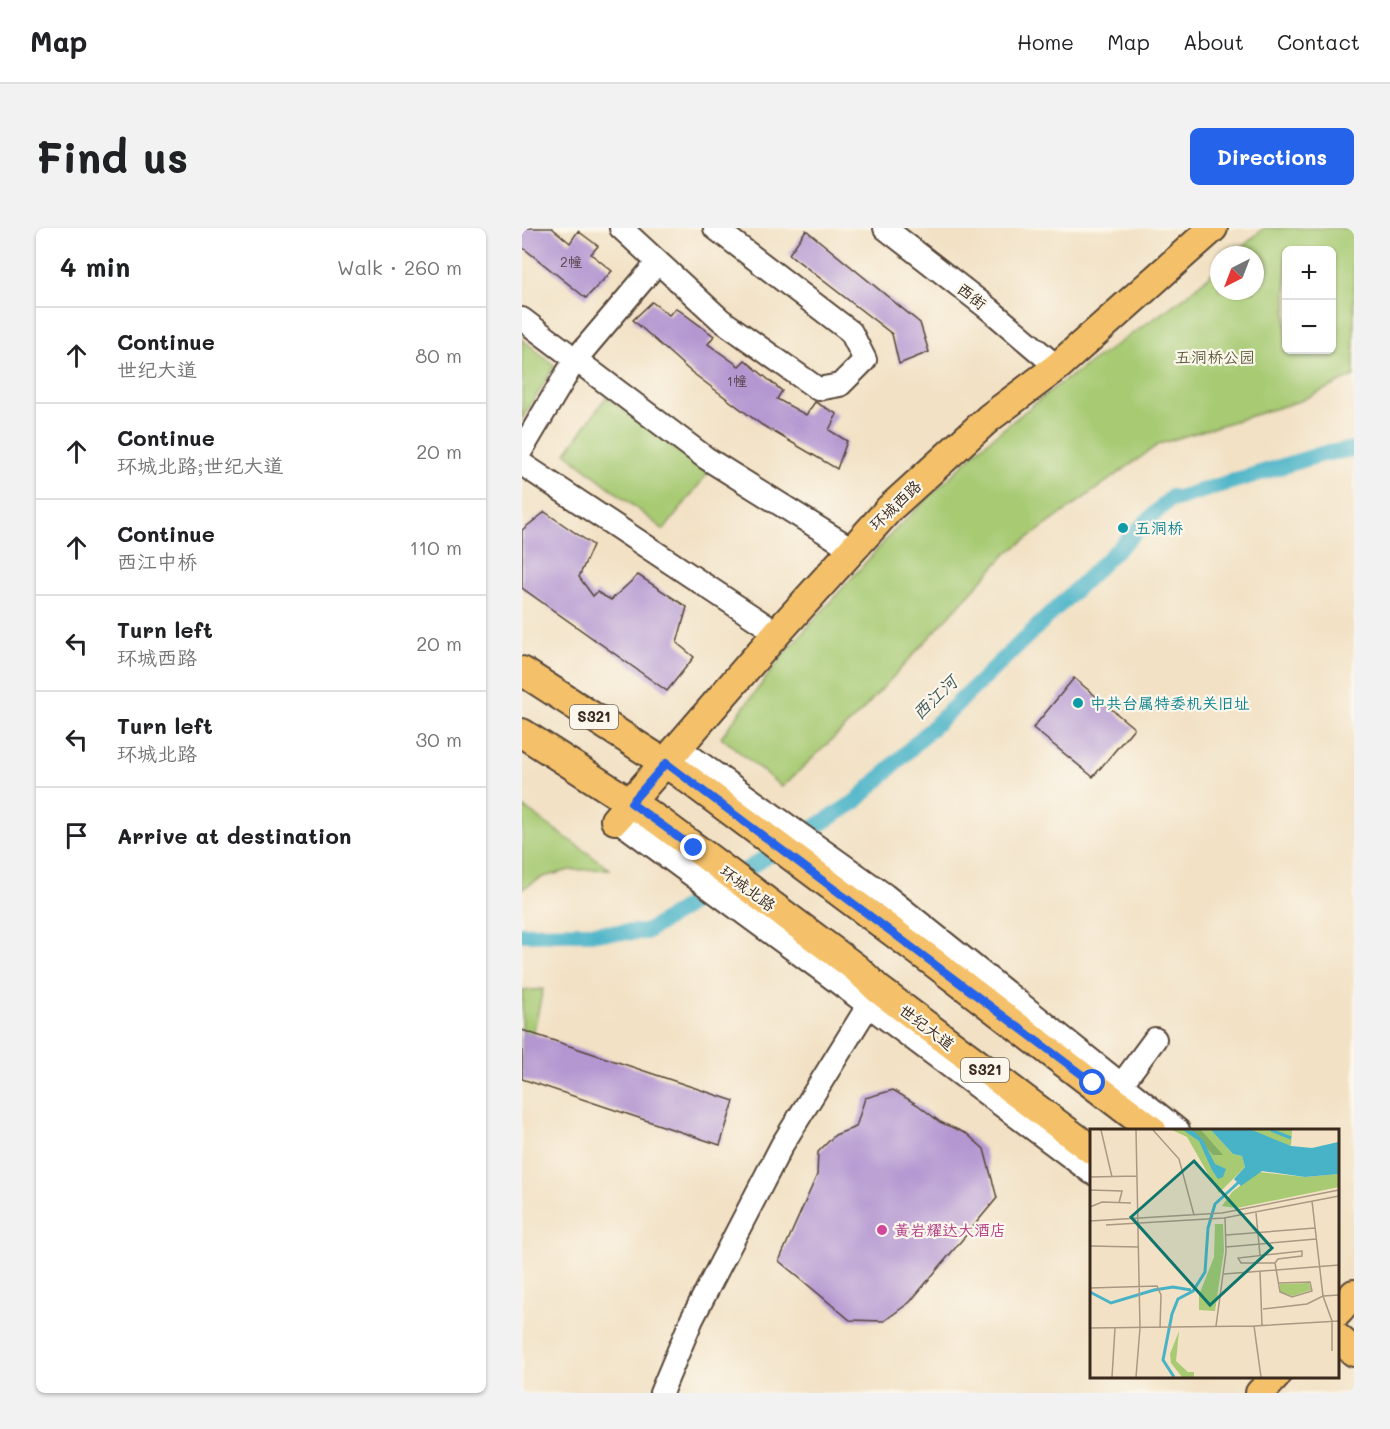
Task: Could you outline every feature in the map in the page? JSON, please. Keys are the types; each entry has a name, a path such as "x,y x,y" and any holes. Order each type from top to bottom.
{"main road":[{"name":"环城西路","path":"623,816 777,633 890,508 989,418 1057,367 1213,228"},
{"name":"S321","path":"522,671 672,755 704,778 884,926 1149,1129"},
{"name":"环城北路","path":"522,733 623,816 659,821 856,968 873,998"},
{"name":"世纪大道","path":"873,998 1090,1149"},
{"path":"1339,1281 1354,1294 1339,1311"},
{"path":"1339,1339 1354,1352"},
{"path":"1260,1393 1275,1378"}],"street":[{"path":"621,228 721,320 818,389 840,386 865,360 851,332 715,228"},
{"name":"西街","path":"885,228 989,309 1057,367"},
{"path":"522,449 575,360 658,262"},
{"path":"522,319 706,458 852,549"},
{"path":"522,464 777,633"},
{"path":"704,778 885,895 1176,1129"},
{"path":"623,816 820,969 873,998 1090,1171"},
{"path":"661,1393 692,1319 782,1145 873,998"},
{"path":"1121,1085 1155,1039"}],"green space":[{"name":"五洞桥公园","path":"1264,228 1354,228 1354,376 1300,401 1159,444 1006,554 859,714 782,787 721,737 789,648 892,533 982,446 1054,388 1186,296 1210,275 1210,300 1264,300 1264,246 1243,246"},
{"path":"522,339 555,366 522,419"},
{"path":"606,397 708,473 664,530 566,453"},
{"path":"522,806 610,869 570,870 543,877 522,889"},
{"path":"543,989 531,1044 522,1071 522,991"}],"building":[{"path":"522,228 552,228 570,243 578,231 598,246 591,254 612,271 586,298 522,247"},
{"path":"806,230 920,323 929,352 899,364 892,334 789,254"},
{"path":"652,302 669,315 676,308 714,336 708,344 739,366 745,360 782,391 777,399 806,415 815,402 837,414 829,430 847,441 837,469 762,425 690,371 633,320"},
{"path":"545,512 593,545 579,577 593,596 597,592 611,600 638,575 687,607 677,643 694,657 667,691 522,588 522,530"},
{"name":"中共台属特委机关旧址","path":"1074,678 1134,728 1093,777 1033,728"},
{"path":"522,1030 734,1101 720,1145 522,1079"},
{"name":"黄岩耀达大酒店","path":"893,1090 940,1122 967,1134 984,1149 997,1198 910,1302 884,1321 850,1320 779,1261 817,1175 818,1152 835,1135 856,1127 865,1098"}],"waterway":[{"name":"西江河","path":"522,934 646,932 855,802 1172,497 1175,499 1322,454 1354,449"}],"place":[{"name":"五洞桥","path":"1123,528"},
{"name":"中共台属特委机关旧址","path":"1078,703"},
{"name":"黄岩耀达大酒店","path":"882,1230"}],"route":[{"path":"694,848 631,803 666,763 1093,1083"}]}
